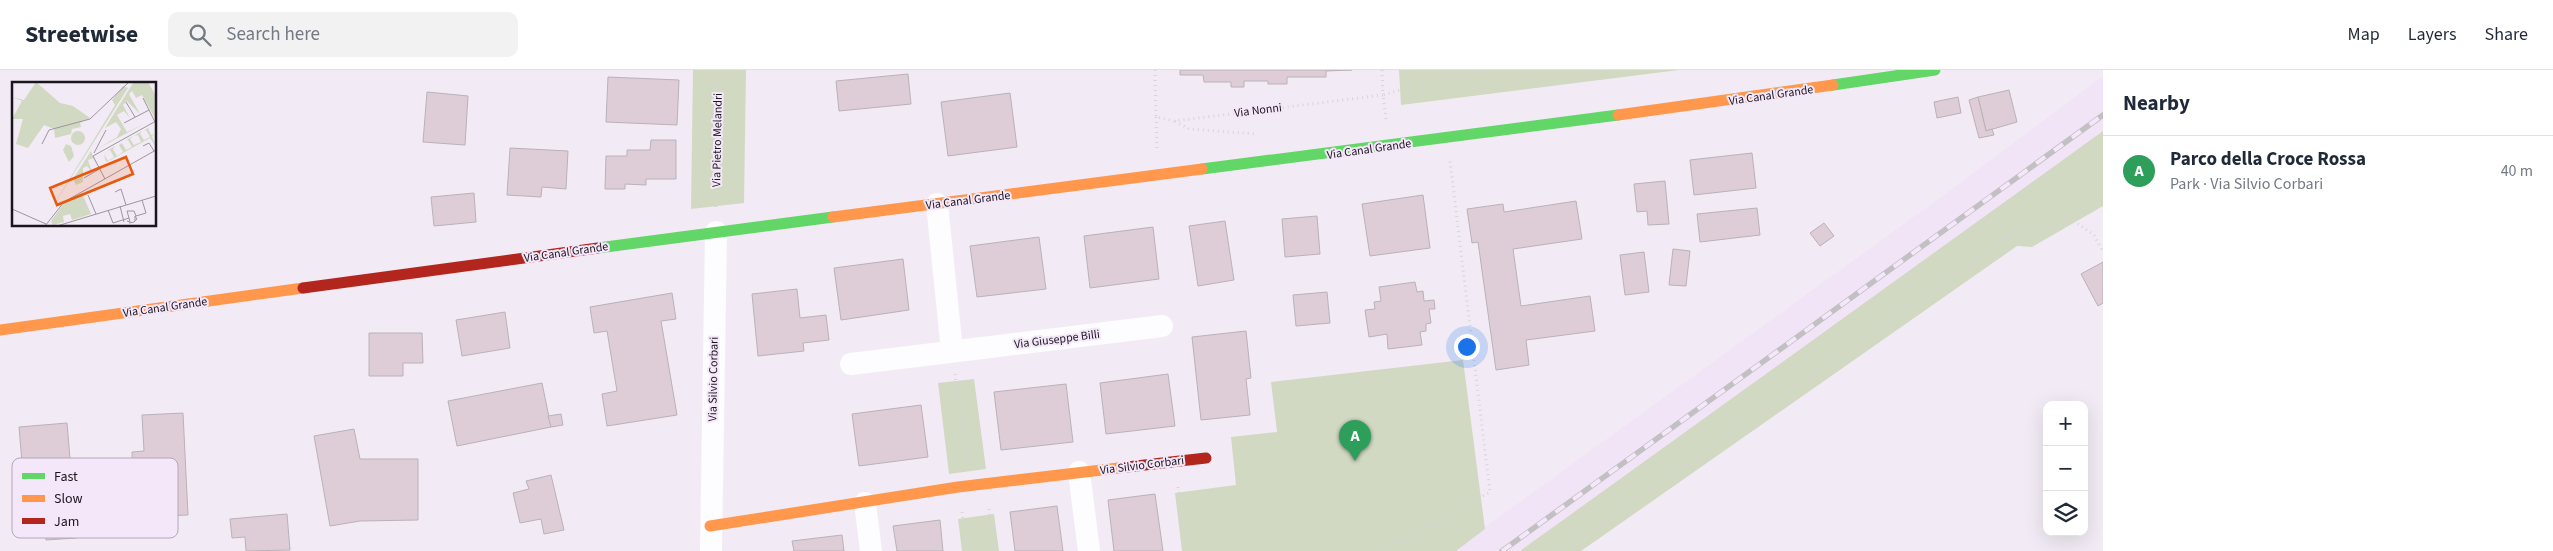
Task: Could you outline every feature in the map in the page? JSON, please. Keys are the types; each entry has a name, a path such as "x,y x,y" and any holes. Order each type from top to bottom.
{"main road":[{"name":"Via Canal Grande","path":"0,330 716,232 1688,106 1935,70"},
{"name":"Via Silvio Corbari","path":"710,526 964,486 1206,458"}],"street":[{"path":"937,204 952,351"},
{"name":"Via Silvio Corbari","path":"711,551 716,232"},
{"name":"Via Giuseppe Billi","path":"851,364 1162,326"},
{"path":"1078,472 1089,551"},
{"path":"865,503 871,551"}],"path":[{"name":"Via Pietro Melandri","path":"716,210 718,70"},
{"path":"1155,70 1157,152"},
{"path":"1382,70 1386,120"},
{"name":"Via Nonni","path":"1156,117 1174,121 1383,94 1431,81 1489,70"},
{"path":"1174,121 1190,129 1258,134"},
{"path":"1382,551 1490,492 1450,160"},
{"path":"1561,551 2038,215"},
{"path":"2002,240 2074,221 2094,235 2103,252"},
{"path":"952,351 964,486 967,551"},
{"path":"1175,461 1186,551"},
{"path":"986,484 994,551"}],"shaded area":[{"path":"2103,76 2103,131 2027,187 1520,551 1452,551 1952,189"}],"green space":[{"path":"693,70 746,70 744,203 691,209"},
{"path":"1399,70 1679,70 1401,105"},
{"path":"2103,131 2103,206 2032,247 2017,246 1581,551 1520,551"},
{"path":"1463,360 1485,529 1456,551 1182,551 1175,493 1236,485 1231,437 1277,432 1271,382"},
{"path":"974,379 986,469 949,474 938,383"},
{"path":"994,514 999,551 962,551 958,519"}],"building":[{"path":"1180,70 1352,70 1326,71 1326,77 1287,77 1287,84 1268,84 1268,81 1244,81 1244,87 1231,87 1231,82 1204,82 1203,75 1180,75"},
{"path":"908,74 911,104 839,111 836,81"},
{"path":"608,77 679,80 677,125 606,122"},
{"path":"2009,90 2017,122 1986,131 1978,97"},
{"path":"427,92 468,96 465,145 423,142"},
{"path":"1010,93 1017,147 948,156 941,102"},
{"path":"1958,97 1961,113 1937,118 1934,102"},
{"path":"1978,97 1986,131 1992,129 1994,135 1979,138 1969,100"},
{"path":"651,140 676,140 676,179 646,179 646,185 625,184 625,189 605,189 606,156 627,156 627,150 650,150"},
{"path":"510,148 568,151 566,189 542,187 541,197 507,195"},
{"path":"1752,153 1756,188 1694,195 1690,160"},
{"path":"1665,181 1669,224 1648,225 1647,211 1637,212 1634,184"},
{"path":"474,193 476,222 434,226 431,197"},
{"path":"1423,195 1430,248 1370,256 1362,204"},
{"path":"1576,201 1582,239 1513,249 1521,306 1590,296 1595,331 1526,340 1529,365 1496,370 1478,242 1472,243 1467,209 1503,204 1504,212"},
{"path":"1757,208 1760,235 1700,242 1697,214"},
{"path":"1317,216 1320,254 1285,257 1282,219"},
{"path":"1225,221 1234,280 1198,286 1189,226"},
{"path":"1824,223 1834,236 1820,246 1810,233"},
{"path":"1153,227 1159,279 1090,288 1084,236"},
{"path":"1039,237 1046,289 977,297 970,246"},
{"path":"1673,249 1690,251 1686,286 1669,285"},
{"path":"1644,252 1649,292 1625,295 1620,255"},
{"path":"903,259 909,310 841,320 834,268"},
{"path":"2103,262 2103,303 2098,306 2081,274"},
{"path":"1415,282 1417,292 1423,291 1424,301 1434,300 1435,309 1429,309 1431,323 1426,324 1426,331 1420,332 1422,345 1388,349 1387,334 1369,337 1365,310 1375,309 1374,302 1381,301 1379,287"},
{"path":"797,289 800,318 826,315 829,340 803,343 804,351 758,356 752,294"},
{"path":"1327,292 1330,323 1296,326 1293,295"},
{"path":"672,293 676,319 661,321 677,415 607,426 602,394 617,391 607,331 594,333 590,307"},
{"path":"505,312 510,348 462,356 456,320"},
{"path":"1246,331 1251,378 1246,379 1250,415 1201,420 1192,337"},
{"path":"369,333 422,333 423,363 403,363 403,376 369,376"},
{"path":"1168,374 1175,426 1106,434 1100,383"},
{"path":"542,383 551,427 457,446 448,401"},
{"path":"1066,384 1073,442 1001,450 994,392"},
{"path":"921,405 928,457 859,466 852,414"},
{"path":"183,413 188,515 178,515 178,458 132,458 132,452 144,451 142,415"},
{"path":"561,414 563,425 551,427 548,416"},
{"path":"67,423 70,458 22,458 19,427"},
{"path":"354,429 360,459 418,459 418,520 360,521 330,526 314,436"},
{"path":"551,475 564,530 544,534 541,519 520,523 513,493 529,489 526,481"},
{"path":"1155,494 1163,551 1114,551 1108,500"},
{"path":"1057,506 1063,551 1015,551 1010,512"},
{"path":"287,514 290,550 246,551 245,537 232,538 230,519"},
{"path":"940,520 943,551 897,551 893,526"},
{"path":"842,535 844,551 794,551 792,541"},
{"path":"46,538 76,538 46,540"}],"railway":[{"path":"1502,551 2103,115"}],"traffic: fast":[{"path":"1833,85 1935,70"},
{"path":"1202,169 1618,115"},
{"path":"598,248 833,217"}],"traffic: slow":[{"path":"1618,115 1833,85"},
{"path":"833,217 1202,169"},
{"path":"0,330 303,288"},
{"path":"710,526 958,487 1127,467"}],"traffic: jam":[{"path":"303,288 598,248"},
{"path":"1127,467 1206,458"}],"place":[{"name":"Parco della Croce Rossa","path":"1355,461"}]}
